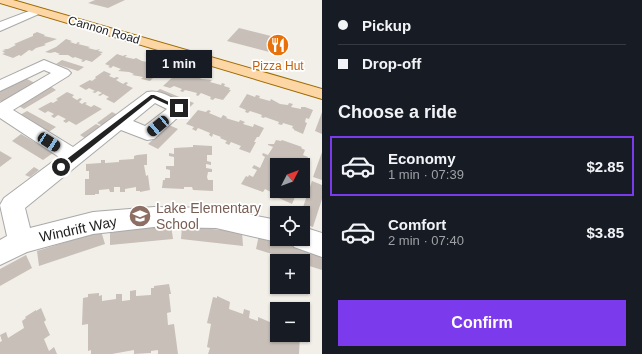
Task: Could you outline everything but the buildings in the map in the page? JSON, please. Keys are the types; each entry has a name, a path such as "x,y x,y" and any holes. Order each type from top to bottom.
{"main road":[{"name":"Cannon Road","path":"1,0 34,6 197,51 270,65"},
{"name":"Cannon Road","path":"34,6 52,4 197,51 322,94"}],"street":[{"path":"0,27 34,6"},
{"path":"0,86 44,64 63,73 0,110 74,158"},
{"path":"10,247 6,205 74,158 119,122"},
{"name":"Windrift Way","path":"10,247 93,223 154,217 216,218 270,230"}],"place":[{"name":"Pizza Hut","path":"278,45"},
{"name":"Lake Elementary School","path":"140,216"}],"route":[{"path":"61,167 152,96 179,108"}]}
